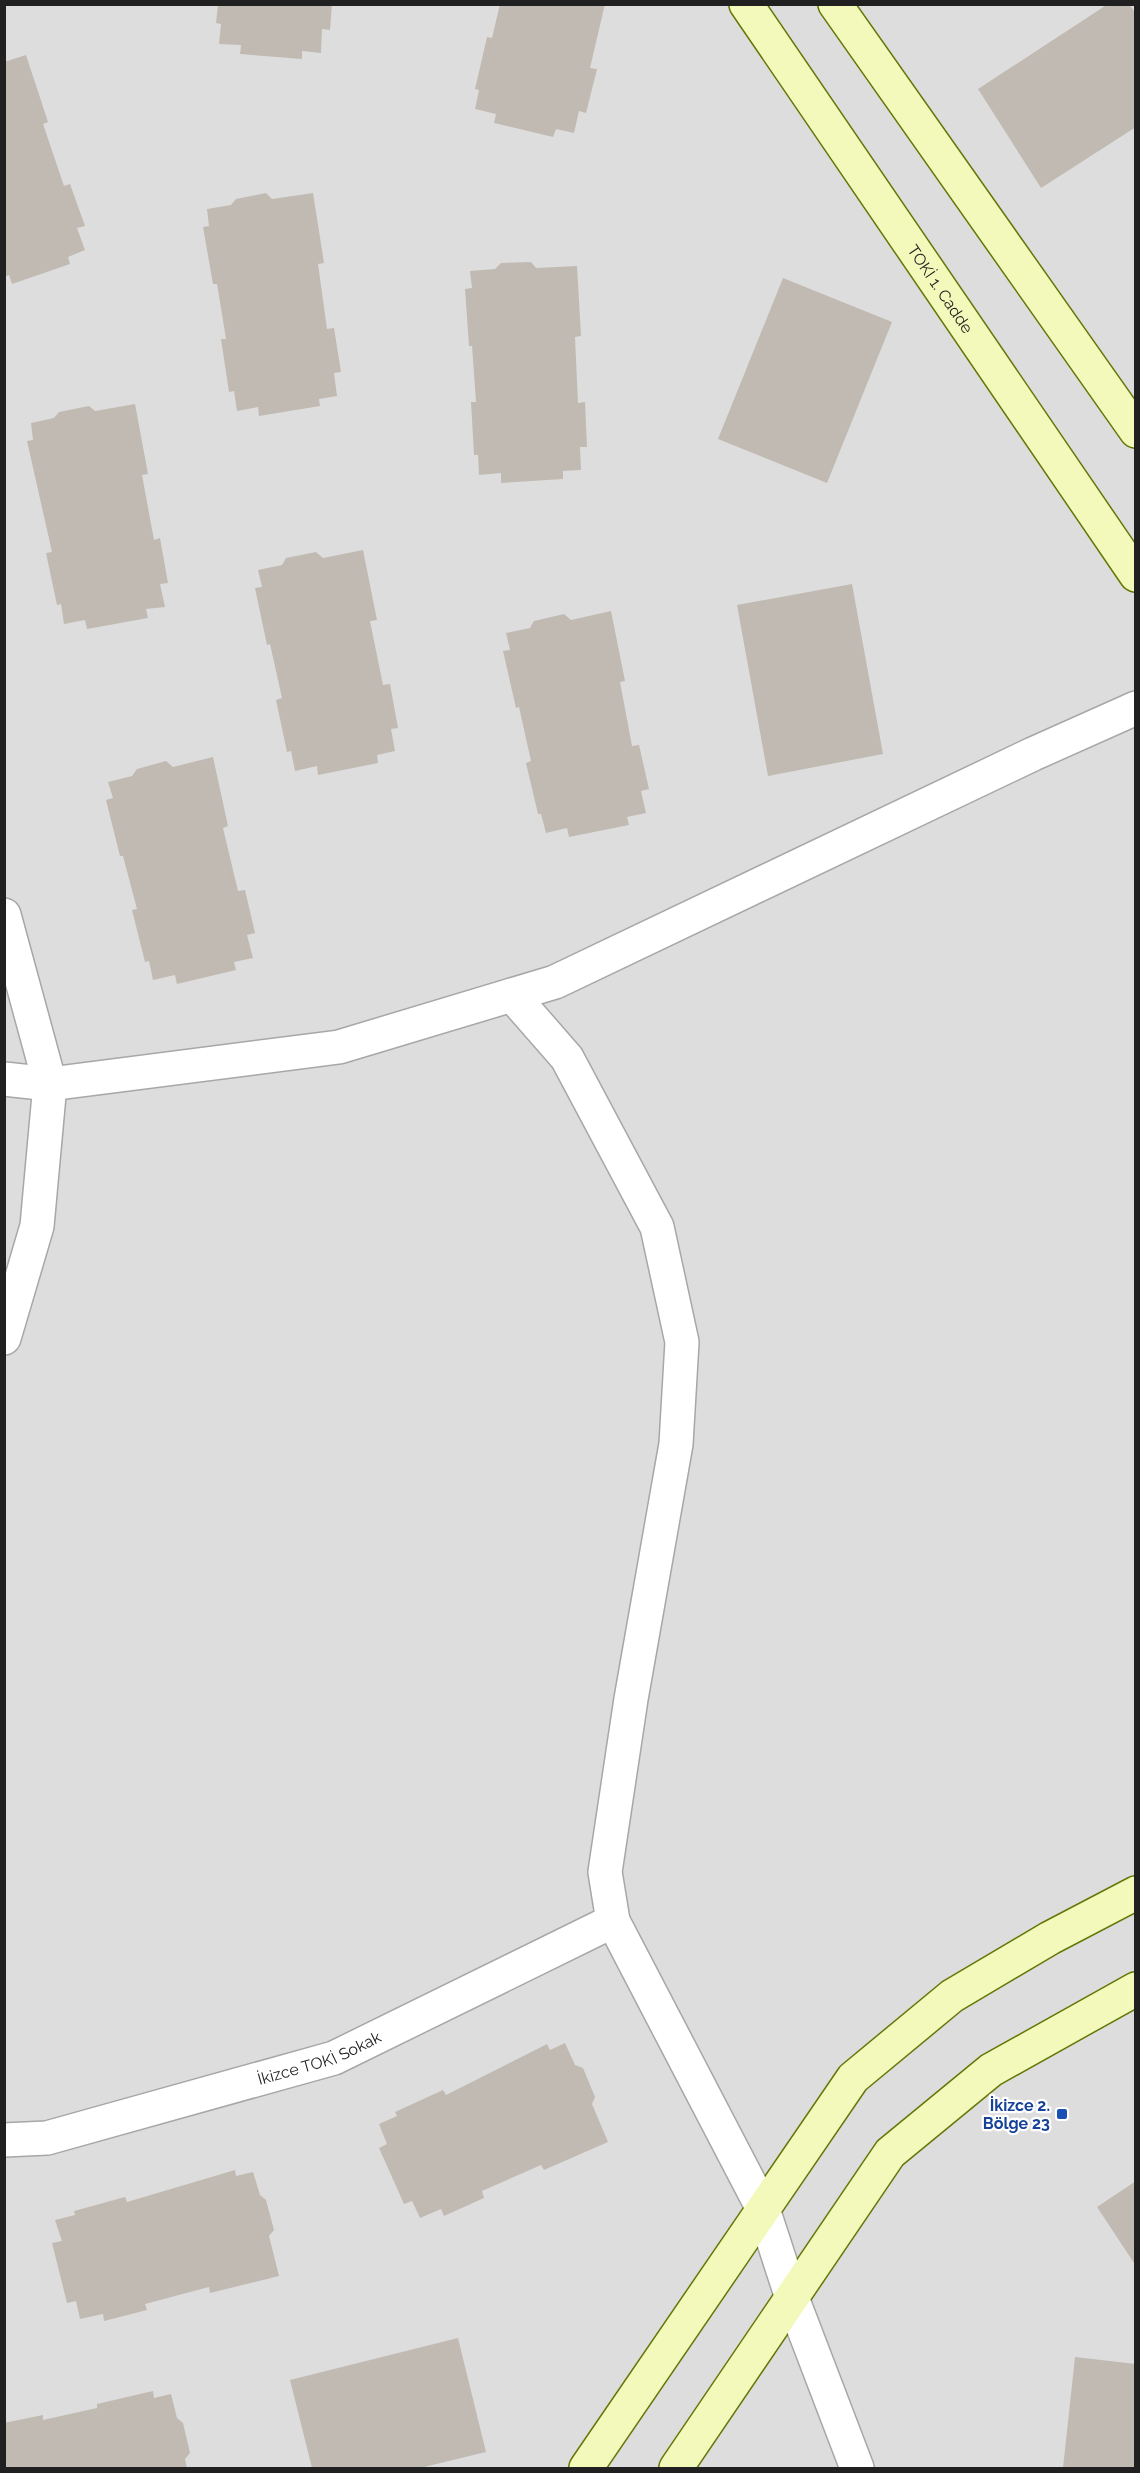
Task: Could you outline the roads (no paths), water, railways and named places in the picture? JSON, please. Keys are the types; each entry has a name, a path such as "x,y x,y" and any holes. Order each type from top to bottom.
{"main road":[{"name":"TOKİ 1. Cadde","path":"746,4 1136,574"},
{"path":"836,4 1136,431"},
{"path":"586,2469 853,2078 952,1996 1050,1938 1136,1893"},
{"path":"676,2469 890,2153 991,2070 1136,1989"}],"street":[{"path":"4,1079 50,1084 339,1047 555,982 1033,754 1136,708"},
{"path":"4,915 50,1084 37,1226 4,1338"},
{"path":"512,995 567,1058 657,1227 682,1342 676,1444 631,1699 605,1872 613,1921 763,2209 792,2298 857,2469"},
{"name":"İkizce TOKİ Sokak","path":"4,2140 47,2138 334,2058 613,1921"}],"place":[{"name":"İkizce 2. Bölge 23","path":"1062,2114"}]}
